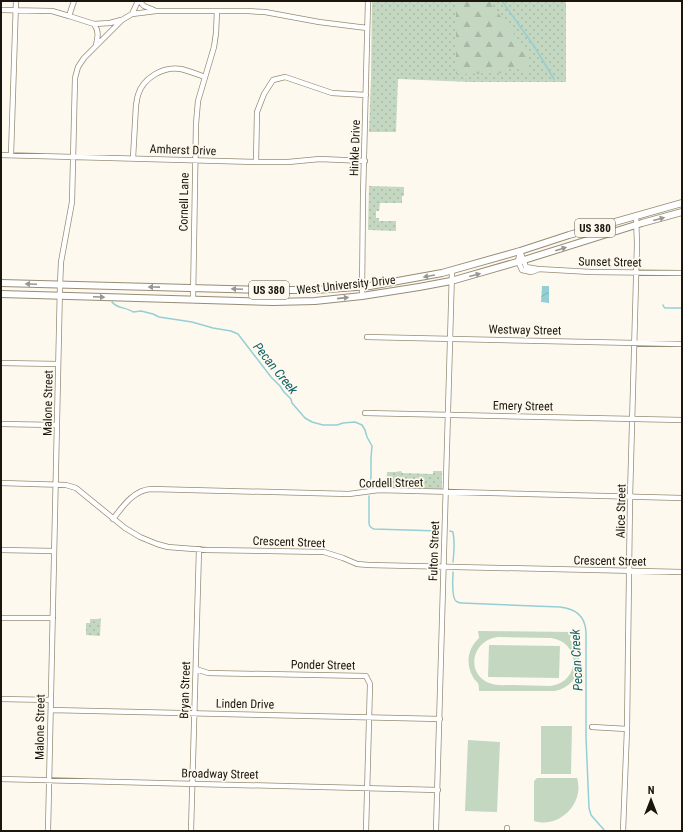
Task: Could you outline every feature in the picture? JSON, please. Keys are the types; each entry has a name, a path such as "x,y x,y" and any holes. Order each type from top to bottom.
{"main road":[{"name":"West University Drive","path":"1,284 270,290 315,290 362,286 452,271 682,203"},
{"name":"West University Drive","path":"1,294 267,302 303,302 362,296 451,281 682,212"}],"street":[{"path":"11,155 16,1"},
{"path":"69,16 74,1"},
{"path":"132,14 139,1 144,6 156,11"},
{"name":"Hinkle Drive","path":"362,296 368,1"},
{"path":"1,10 52,11 94,24 110,23 122,20"},
{"path":"132,14 156,11 265,12 319,22 368,28"},
{"name":"Cornell Lane","path":"193,300 196,124 198,101 214,47 217,11"},
{"name":"Malone Street","path":"48,831 60,285 61,262 72,202 75,78 81,62 88,54 122,20 132,14"},
{"path":"94,24 97,28 98,34 95,47"},
{"path":"133,158 137,96 143,85 150,77 162,70 180,69 205,77"},
{"path":"256,162 258,112 264,94 273,80 285,77 332,93 366,95"},
{"name":"Amherst Drive","path":"1,155 256,162 288,162 320,159 365,161"},
{"name":"Alice Street","path":"623,831 630,572 630,497 636,216"},
{"path":"520,251 521,261"},
{"name":"Sunset Street","path":"521,261 522,270 531,272 538,269 591,272 682,273"},
{"name":"Fulton Street","path":"436,831 452,271"},
{"name":"Westway Street","path":"367,337 682,344"},
{"path":"1,363 58,364"},
{"name":"Emery Street","path":"364,413 682,420"},
{"path":"1,424 57,425"},
{"path":"1,483 56,484"},
{"name":"Crescent Street","path":"56,484 76,488 125,528 157,544 168,547 324,552 363,565 682,572"},
{"name":"Cordell Street","path":"113,519 125,503 147,489 349,494 379,490 682,498"},
{"name":"Bryan Street","path":"191,831 199,549"},
{"path":"1,550 54,551"},
{"path":"1,618 53,618"},
{"name":"Ponder Street","path":"196,669 208,673 366,676 370,684 366,831"},
{"path":"1,699 51,700"},
{"name":"Linden Drive","path":"51,710 440,719"},
{"path":"592,727 626,729"},
{"name":"Broadway Street","path":"1,779 438,790"}],"green space":[{"path":"372,1 566,1 566,82 470,82 398,79 396,132 369,132"},
{"path":"456,1 489,1 527,51 528,71 511,68 505,73 456,74"},
{"path":"369,186 404,187 402,203 380,203 379,211 376,211 376,218 379,218 379,221 396,221 396,231 368,230"},
{"path":"401,471 402,473 433,474 433,471 442,471 442,489 386,487 387,472"},
{"path":"101,618 100,636 86,635 86,623 90,623 90,619"},
{"path":"478,631 571,632 570,640 576,647 579,655 578,670 570,683 555,691 479,691 478,684 473,677 468,661 472,646 479,638","holes":["498,637 551,638 561,641 568,647 572,654 572,670 560,683 550,686 495,685 481,678 474,665 477,650 489,639"]},
{"path":"489,645 560,646 559,678 488,677"},
{"path":"541,726 572,726 571,774 541,774"},
{"path":"468,740 500,742 497,812 465,811"},
{"path":"537,778 577,778 577,796 574,805 561,818 543,822 534,821 534,781"}],"water":[{"path":"542,286 549,286 549,303 541,302"}],"waterway":[{"path":"502,1 534,46 554,79"},
{"name":"Pecan Creek","path":"112,302 117,306 133,312 141,311 159,317 192,322 238,334 305,418 323,425 337,425 355,422 362,425 372,446 371,477 369,488"},
{"path":"663,305 665,308 682,308"},
{"name":"Pecan Creek","path":"369,496 369,524 373,529 439,531"},
{"name":"Pecan Creek","path":"450,531 453,532 454,536 453,562"},
{"name":"Pecan Creek","path":"453,572 453,596 456,601 462,603 560,607 575,611 584,621 586,632 586,737 589,808 591,815 605,831"}]}
